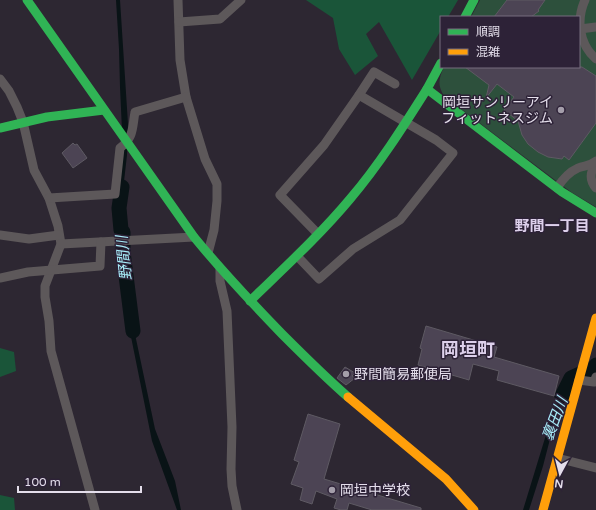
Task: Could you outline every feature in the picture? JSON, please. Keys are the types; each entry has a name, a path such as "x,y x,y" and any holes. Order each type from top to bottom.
{"street":[{"path":"28,0 194,237 220,269 337,389 446,479 474,510"},
{"path":"178,0 180,60 186,97 205,159 217,184 218,201 214,230 208,253"},
{"path":"179,22 220,19 241,0"},
{"path":"466,16 474,0"},
{"path":"585,0 580,14 580,29 587,48 596,59"},
{"path":"580,29 596,27"},
{"path":"250,301 297,256 359,187 382,158 406,123 427,90 440,65"},
{"path":"318,234 280,196 324,145 374,72 395,84"},
{"path":"0,79 9,91 23,122 34,170 49,198 60,240 45,286 51,352 95,510"},
{"path":"427,90 556,188 596,213"},
{"path":"297,256 319,279 353,249 400,220 453,153 436,140 359,95"},
{"path":"49,198 115,194 120,148 128,142 132,133 135,112 186,97"},
{"path":"0,128 46,117 104,110"},
{"path":"556,188 569,174 579,167 587,167 596,162"},
{"path":"596,162 591,174 592,184 596,188"},
{"path":"0,235 29,239 102,242 194,237"},
{"path":"0,278 28,272 100,266 102,242"},
{"path":"220,269 220,281 228,311 232,427 231,469 232,486 237,510"},
{"path":"543,510 596,318"},
{"path":"579,380 594,382 596,377"},
{"path":"557,458 596,468"}],"green space":[{"path":"306,0 458,0 449,16 440,16 440,32 412,80 379,22 366,34 378,56 355,75 339,49 333,18"},
{"path":"480,0 596,0 596,207 571,192 444,96 440,88 441,75 444,68 580,68 580,16 472,16"},
{"path":"0,348 14,352 16,371 0,377"},
{"path":"0,495 14,498 15,510 0,510"}],"water":[{"name":"野間川","path":"116,0 120,0 128,124 122,215 128,301 155,429 175,481 181,510 177,510 152,441 123,297 119,190 123,152"},
{"name":"裏田川","path":"596,359 596,368 571,384 556,416 543,466 529,510 523,510 549,425 563,386 567,380 587,371"}],"building":[{"path":"507,0 545,0 538,10 539,11 532,16 495,16"},
{"path":"582,67 596,76 596,123 569,160 564,156 562,159 548,157 538,152 528,144 522,135 518,121 504,110 514,97 497,84 486,98 489,85 466,68"},
{"path":"73,143 75,145 77,144 87,158 73,168 62,153"},
{"path":"426,326 497,347 494,357 559,376 554,396 497,380 499,371 473,364 469,380 418,365 422,349 420,348"},
{"name":"野間簡易郵便局","path":"345,367 355,373 352,376 355,378 346,385 337,378"},
{"path":"308,414 340,424 324,479 421,508 421,510 372,510 349,503 347,510 341,510 334,508 337,499 316,491 312,504 300,500 303,488 291,484 299,462 294,460"}],"waterway":[{"name":"野間川","path":"122,187 119,208 121,230 123,232 123,252 133,331"},
{"name":"裏田川","path":"562,396 571,378 595,367 596,365"}],"traffic: fast":[{"path":"27,0 194,237 271,322 348,397"},
{"path":"466,16 474,0"},
{"path":"440,65 427,89 562,192 596,213"},
{"path":"250,301 289,264 361,186 400,132 427,89"},
{"path":"0,128 47,117 104,110"}],"traffic: slow":[{"path":"543,510 596,318"},
{"path":"348,397 446,479 474,510"}],"place":[{"name":"岡垣サンリーアイ フィットネスジム","path":"561,110"},
{"name":"野間簡易郵便局","path":"346,374"},
{"name":"岡垣中学校","path":"332,490"}],"district":[{"name":"野間一丁目","path":"552,226"},
{"name":"岡垣町","path":"468,350"}]}
